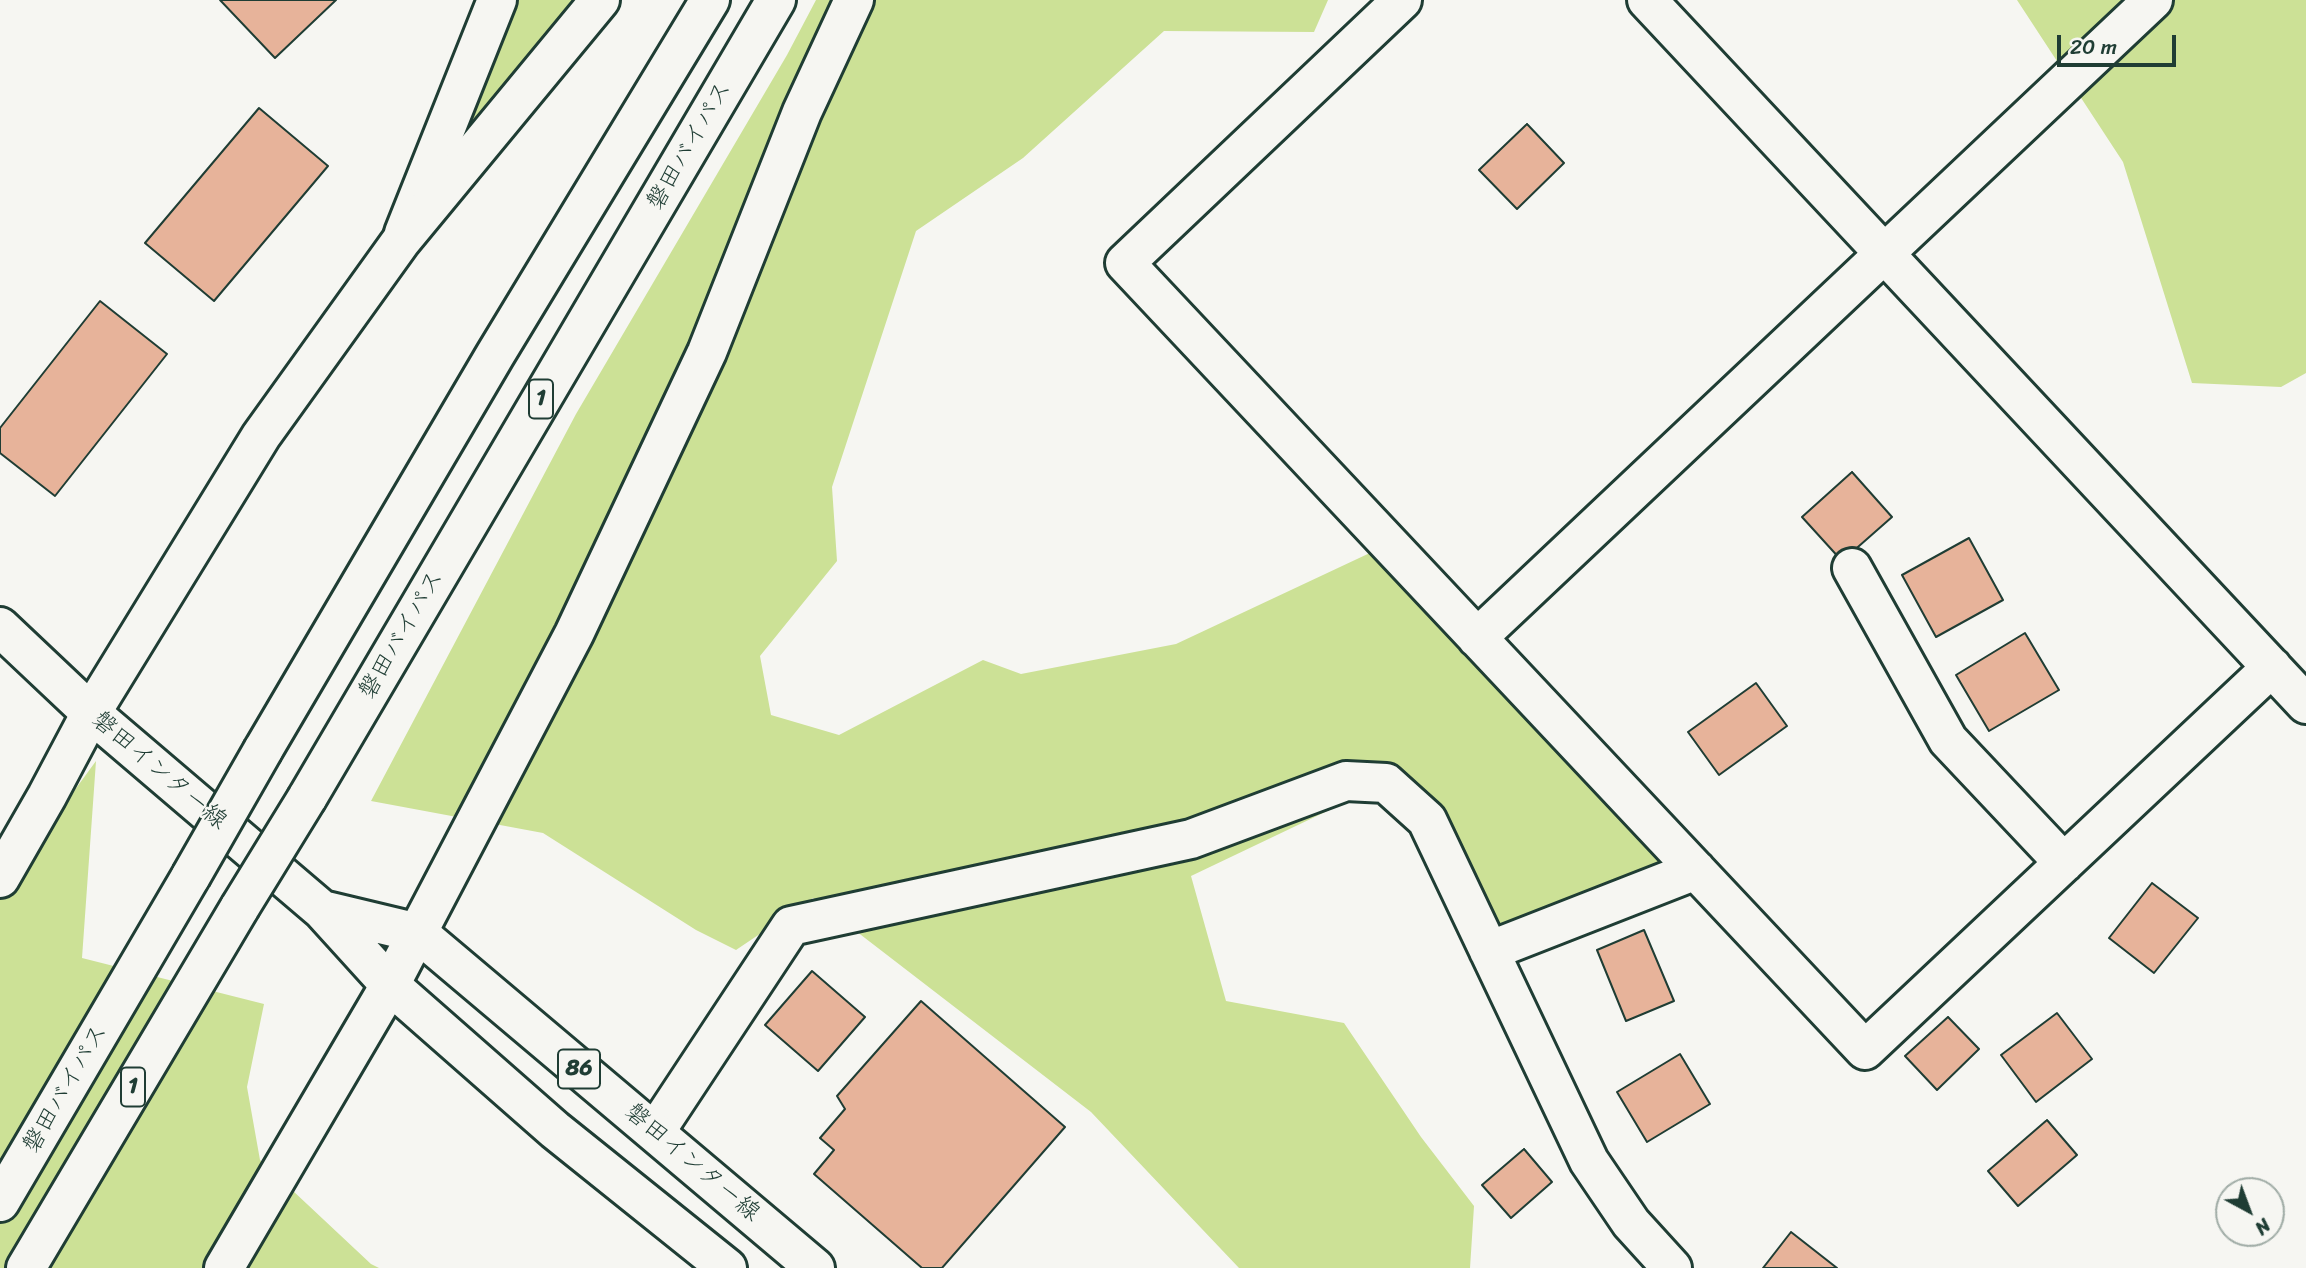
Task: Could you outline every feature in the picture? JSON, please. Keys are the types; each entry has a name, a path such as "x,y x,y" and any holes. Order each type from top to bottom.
{"main road":[{"path":"401,241 497,0"},
{"path":"0,878 91,713 261,436 401,241 600,0"},
{"name":"磐田バイパス","path":"0,1202 495,355 710,0"},
{"name":"磐田バイパス","path":"26,1268 307,798 776,0"},
{"path":"224,1268 390,985 574,634 707,352 802,112 854,0"},
{"path":"1402,0 1125,263 1866,1050 2272,667"},
{"path":"1647,0 2306,704"},
{"path":"1477,638 2153,0"},
{"path":"1852,568 1948,740 2064,863"},
{"name":"磐田インター線","path":"0,627 91,713 323,910 390,985 555,1130 727,1268"},
{"path":"655,1132 791,926 1191,839 1346,780 1386,783 1427,820 1589,1161 1631,1223 1672,1268"},
{"path":"1489,951 1696,870"},
{"name":"磐田インター線","path":"323,910 418,933 815,1268"}],"green space":[{"path":"499,0 575,0 467,128"},
{"path":"816,0 1328,0 1314,32 1164,31 1023,158 916,231 832,487 837,561 760,656 771,715 839,735 983,660 1021,674 1176,644 1389,544 1696,870 1489,951 1386,783 1191,876 1226,1001 1344,1023 1421,1137 1474,1206 1470,1268 1239,1268 1091,1112 813,898 736,950 696,930 543,833 371,801 576,414 787,55"},
{"path":"2017,0 2306,0 2306,373 2281,387 2192,383 2123,162"},
{"path":"96,761 82,958 264,1004 247,1087 260,1160 371,1264 379,1268 0,1268 0,892"}],"building":[{"path":"220,0 336,0 275,58"},
{"path":"259,108 328,166 214,301 145,243"},
{"path":"1527,124 1564,163 1517,209 1479,170"},
{"path":"100,301 167,354 55,496 0,453 0,428"},
{"path":"1852,472 1892,517 1842,561 1802,517"},
{"path":"1969,538 2003,600 1936,637 1902,575"},
{"path":"2025,633 2059,690 1989,731 1956,675"},
{"path":"1756,683 1787,726 1719,775 1688,732"},
{"path":"2152,883 2198,918 2154,973 2109,938"},
{"path":"1644,930 1674,1001 1626,1021 1597,950"},
{"path":"812,971 865,1017 818,1071 765,1025"},
{"path":"921,1001 1065,1127 942,1268 922,1268 814,1174 834,1150 820,1138 845,1109 837,1096"},
{"path":"2057,1013 2092,1059 2036,1102 2001,1055"},
{"path":"1948,1017 1979,1049 1937,1090 1905,1056"},
{"path":"1680,1054 1710,1104 1647,1142 1617,1092"},
{"path":"2047,1120 2077,1155 2018,1206 1988,1171"},
{"path":"1524,1149 1552,1182 1511,1218 1482,1185"},
{"path":"1791,1232 1837,1268 1763,1268"}]}
